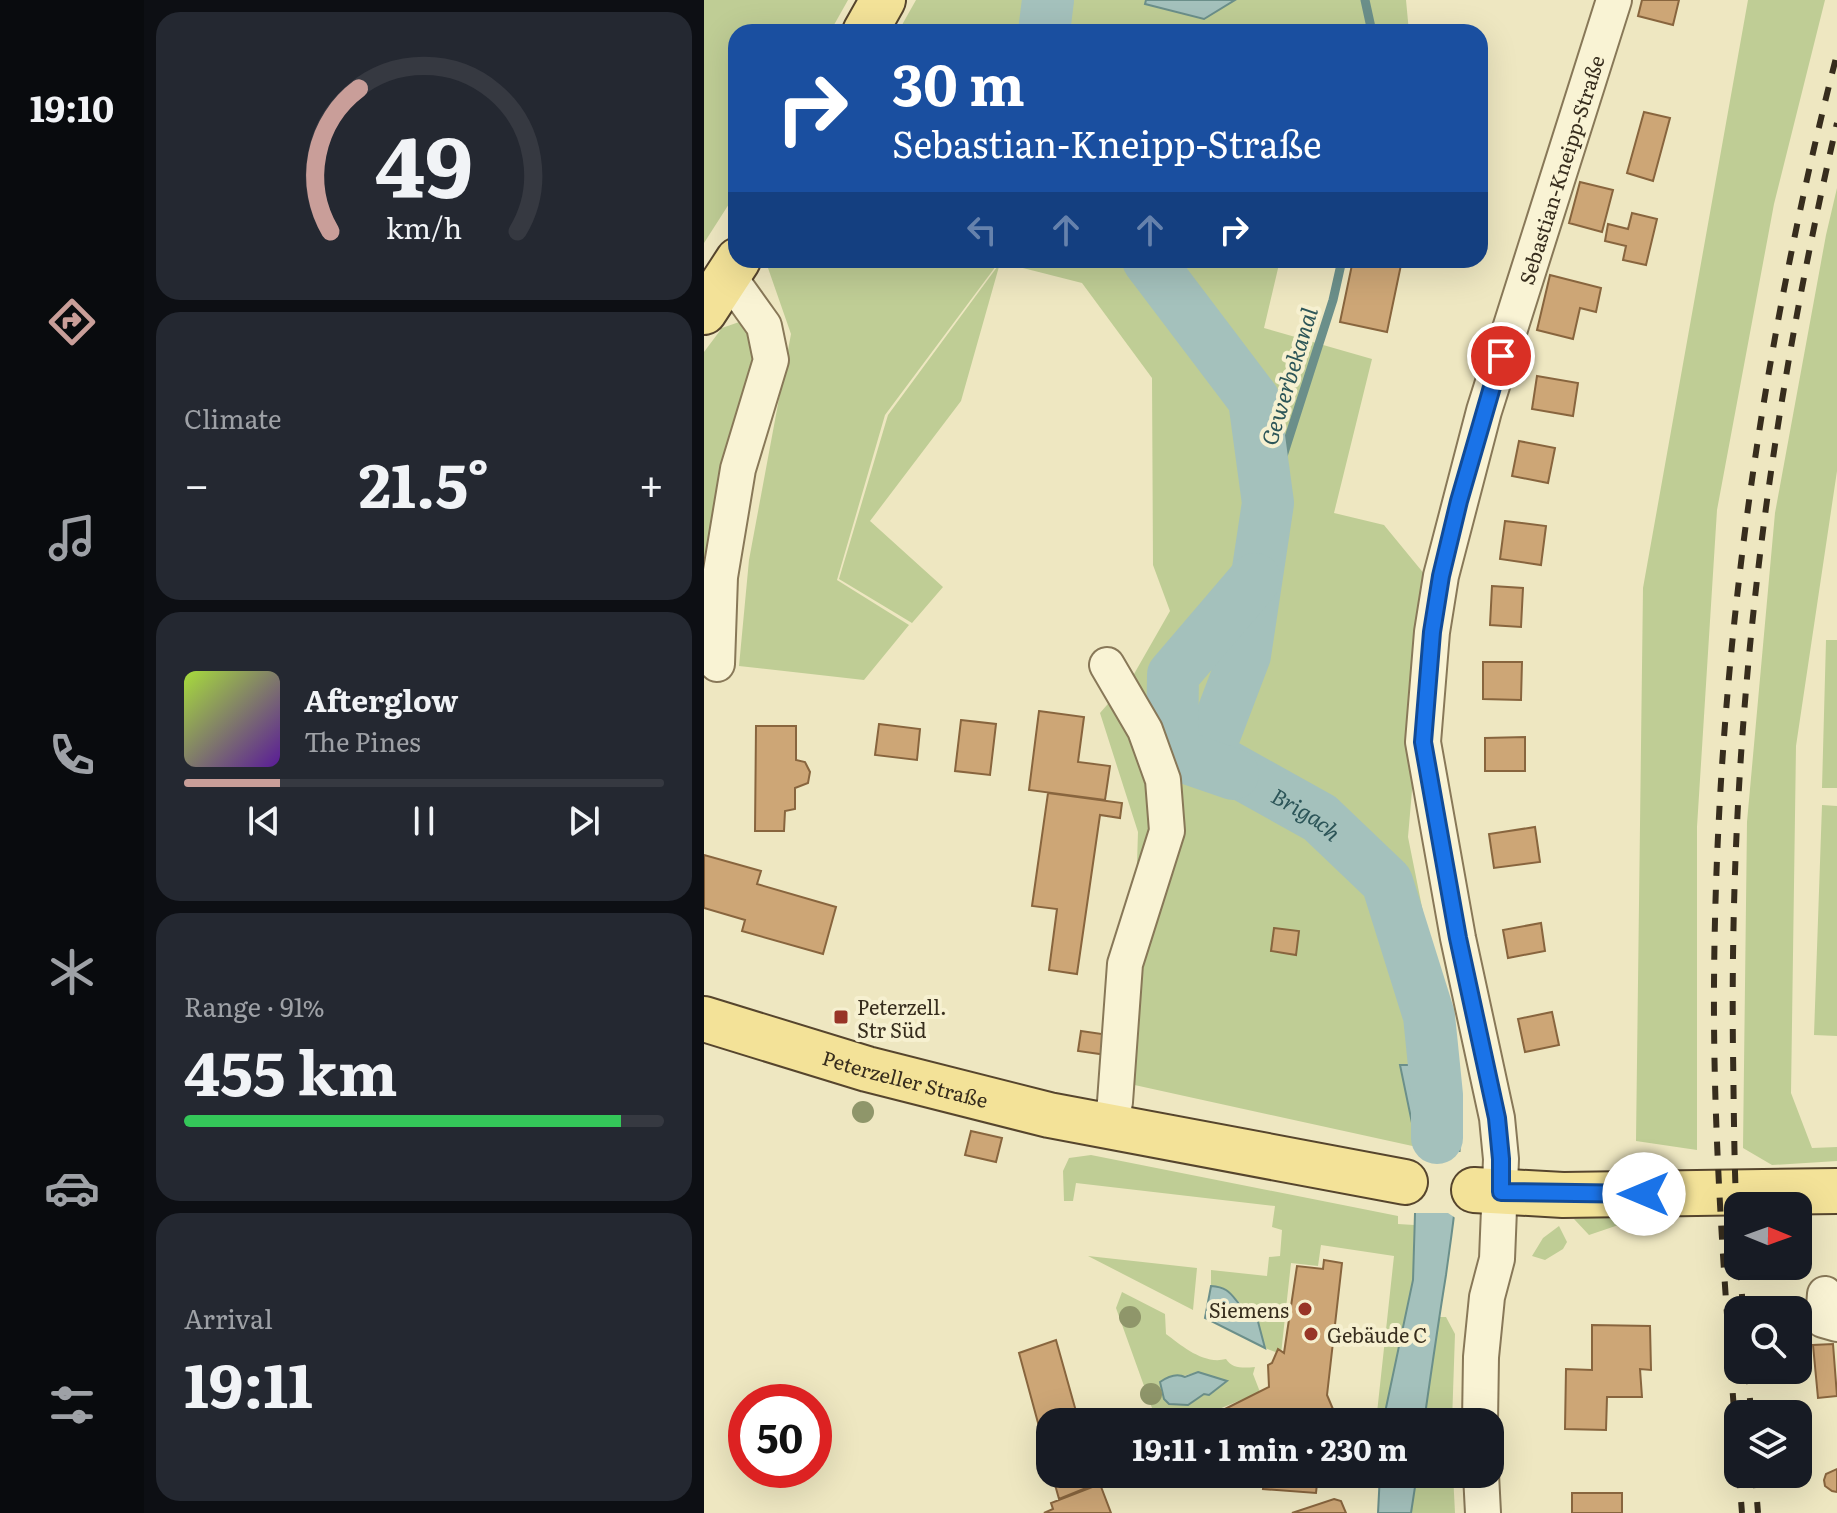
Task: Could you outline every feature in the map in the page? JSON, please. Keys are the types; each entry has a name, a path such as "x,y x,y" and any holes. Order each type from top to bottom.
{"main road":[{"path":"870,24 883,0"},
{"path":"704,312 734,268"},
{"name":"Peterzeller Straße","path":"704,1019 867,1069 1049,1115 1405,1182"},
{"path":"1487,1191 1563,1195 1837,1191"}],"street":[{"name":"Sebastian-Kneipp-Straße","path":"1480,1408 1487,1297 1497,1259 1487,1191 1501,1159 1497,1118 1458,938 1423,742 1432,632 1441,576 1484,411 1614,0"},
{"path":"717,664 720,577 738,469 771,360 764,326 734,268"},
{"path":"1107,665 1145,730 1163,780 1167,831 1125,964 1115,1102 1110,1128"},
{"path":"1482,1488 1483,1513"}],"green space":[{"path":"704,0 848,0 834,24 728,24 728,206 704,243"},
{"path":"916,0 1146,0 1145,3 1204,19 1235,0 1406,0 1408,24 902,24"},
{"path":"1748,0 1825,0 1774,204 1717,510 1697,827 1697,1150 1636,1141 1643,588"},
{"path":"1837,188 1837,471 1796,746 1791,1093 1812,1148 1837,1147 1837,1161 1772,1165 1743,1148 1747,822 1775,513"},
{"path":"768,268 995,268 885,415 837,580 909,625 864,680 739,666 749,560 791,334"},
{"path":"999,268 961,401 870,521 943,587 912,623 839,579 888,415"},
{"path":"1023,268 1278,268 1264,328 1372,359 1334,513 1384,525 1430,581 1408,837 1451,1065 1400,1066 1417,1147 1130,1084 1138,832 1100,713 1134,674 1170,611 1153,565 1152,378 1082,283"},
{"path":"742,321 759,347 704,574 704,352 722,328"},
{"path":"1826,640 1837,640 1837,788 1822,788"},
{"path":"1822,805 1837,806 1837,1036 1814,1035"},
{"path":"1091,1155 1398,1216 1398,1224 1414,1225 1413,1280 1386,1408 1378,1408 1394,1256 1321,1245 1318,1266 1291,1263 1281,1354 1265,1348 1256,1314 1230,1293 1211,1286 1211,1270 1267,1276 1269,1257 1280,1256 1282,1230 1272,1227 1275,1206 1076,1183 1073,1201 1064,1201 1063,1171 1069,1158"},
{"path":"1660,1211 1589,1235 1574,1219"},
{"path":"1559,1226 1567,1242 1563,1249 1545,1260 1532,1256 1543,1238"},
{"path":"1088,1256 1197,1268 1193,1310"},
{"path":"1122,1292 1165,1314 1166,1334 1194,1353 1210,1359 1226,1359 1239,1367 1255,1367 1253,1374 1260,1392 1221,1408 1152,1408 1116,1308","holes":["1198,1372 1226,1381 1210,1395 1204,1394 1189,1405 1164,1399 1160,1382"]},
{"path":"1439,1317 1446,1317 1455,1334 1452,1408 1426,1408"},
{"path":"1415,1488 1454,1488 1455,1513 1411,1513"}],"water":[{"path":"1146,0 1235,0 1204,19 1145,4"},
{"path":"1400,1065 1451,1065 1459,1117 1459,1170 1426,1408 1386,1408 1413,1280 1417,1147"},
{"path":"1211,1286 1226,1290 1242,1307 1256,1314 1265,1348 1205,1318"},
{"path":"1198,1372 1227,1381 1209,1395 1204,1394 1188,1405 1169,1404 1164,1399 1160,1382 1172,1376 1185,1377"},
{"path":"1379,1488 1415,1488 1411,1513 1378,1513"}],"pier":[{"path":"1413,1152 1463,1152 1457,1219 1448,1213 1411,1213"}],"building":[{"path":"1642,0 1679,0 1673,25 1638,16"},
{"path":"1644,112 1670,118 1653,181 1627,173"},
{"path":"1580,182 1613,190 1602,232 1569,223"},
{"path":"1632,213 1657,219 1646,265 1623,260 1626,246 1605,241 1608,224 1628,229"},
{"path":"1351,268 1400,268 1387,332 1340,322"},
{"path":"1550,275 1601,288 1596,312 1580,308 1573,339 1537,330"},
{"path":"1537,376 1578,383 1573,416 1532,409"},
{"path":"1519,441 1555,448 1548,483 1512,476"},
{"path":"1505,521 1546,526 1541,565 1500,559"},
{"path":"1492,586 1523,588 1521,627 1490,625"},
{"path":"1483,662 1522,662 1521,700 1483,699"},
{"path":"1039,711 1084,717 1078,762 1110,766 1105,800 1029,790"},
{"path":"961,720 996,724 990,775 955,771"},
{"path":"879,724 920,729 917,760 875,755"},
{"path":"756,726 796,726 796,760 805,762 810,772 808,783 795,788 795,809 785,811 784,831 755,831"},
{"path":"1525,737 1525,771 1485,771 1485,738"},
{"path":"1048,793 1122,803 1120,818 1100,815 1077,974 1049,970 1057,909 1032,906"},
{"path":"1535,827 1540,862 1494,868 1489,834"},
{"path":"704,855 761,871 757,884 836,907 823,954 742,931 745,920 704,908"},
{"path":"1541,923 1545,951 1508,958 1503,930"},
{"path":"1274,928 1299,931 1296,955 1271,951"},
{"path":"1552,1012 1559,1045 1525,1052 1518,1019"},
{"path":"1081,1031 1109,1035 1107,1055 1078,1051"},
{"path":"971,1131 1002,1138 996,1162 965,1155"},
{"name":"Gebäude C","path":"1324,1260 1342,1263 1327,1395 1332,1408 1227,1408 1269,1387 1268,1365 1278,1349 1284,1353 1297,1266 1323,1269"},
{"path":"1592,1325 1650,1326 1651,1370 1640,1369 1642,1397 1607,1397 1606,1430 1565,1429 1566,1369 1592,1370"},
{"path":"1056,1340 1075,1408 1036,1408 1036,1416 1019,1353"},
{"path":"1833,1344 1837,1396 1818,1398 1813,1345"},
{"path":"1837,1469 1837,1492 1825,1486 1824,1480 1826,1474"},
{"path":"1056,1488 1086,1488 1059,1499"},
{"path":"1090,1488 1102,1488 1111,1513 1044,1513 1053,1509 1051,1503"},
{"path":"1263,1488 1317,1488 1316,1493"},
{"path":"1572,1493 1622,1493 1622,1513 1572,1513"},
{"path":"1334,1499 1341,1501 1346,1513 1292,1513"}],"waterway":[{"name":"Brigach","path":"1045,24 1048,0"},
{"name":"Gewerbekanal","path":"1365,0 1370,24"},
{"name":"Brigach","path":"1154,268 1254,400 1268,503 1245,655 1207,755 1320,818 1387,882 1429,1016 1437,1095 1437,1138"},
{"name":"Gewerbekanal","path":"1268,503 1333,300 1340,268"},
{"path":"1233,774 1172,753 1173,675 1255,579"}],"railway":[{"path":"1734,1400 1721,1224 1714,1045 1717,867 1723,750 1733,633 1764,399 1809,168 1837,54"},
{"path":"1736,1192 1733,933 1745,700 1771,469 1790,354 1837,123"},
{"path":"1741,1280 1742,1296"},
{"path":"1749,1384 1750,1400"},
{"path":"1740,1488 1742,1513"},
{"path":"1756,1488 1758,1513"}],"place":[{"name":"Peterzell. Str Süd","path":"841,1017"},
{"name":"Siemens","path":"1305,1309"},
{"name":"Gebäude C","path":"1311,1334"}],"route":[{"path":"1501,356 1441,576 1432,632 1423,742 1458,938 1497,1118 1501,1192 1644,1194"}]}
